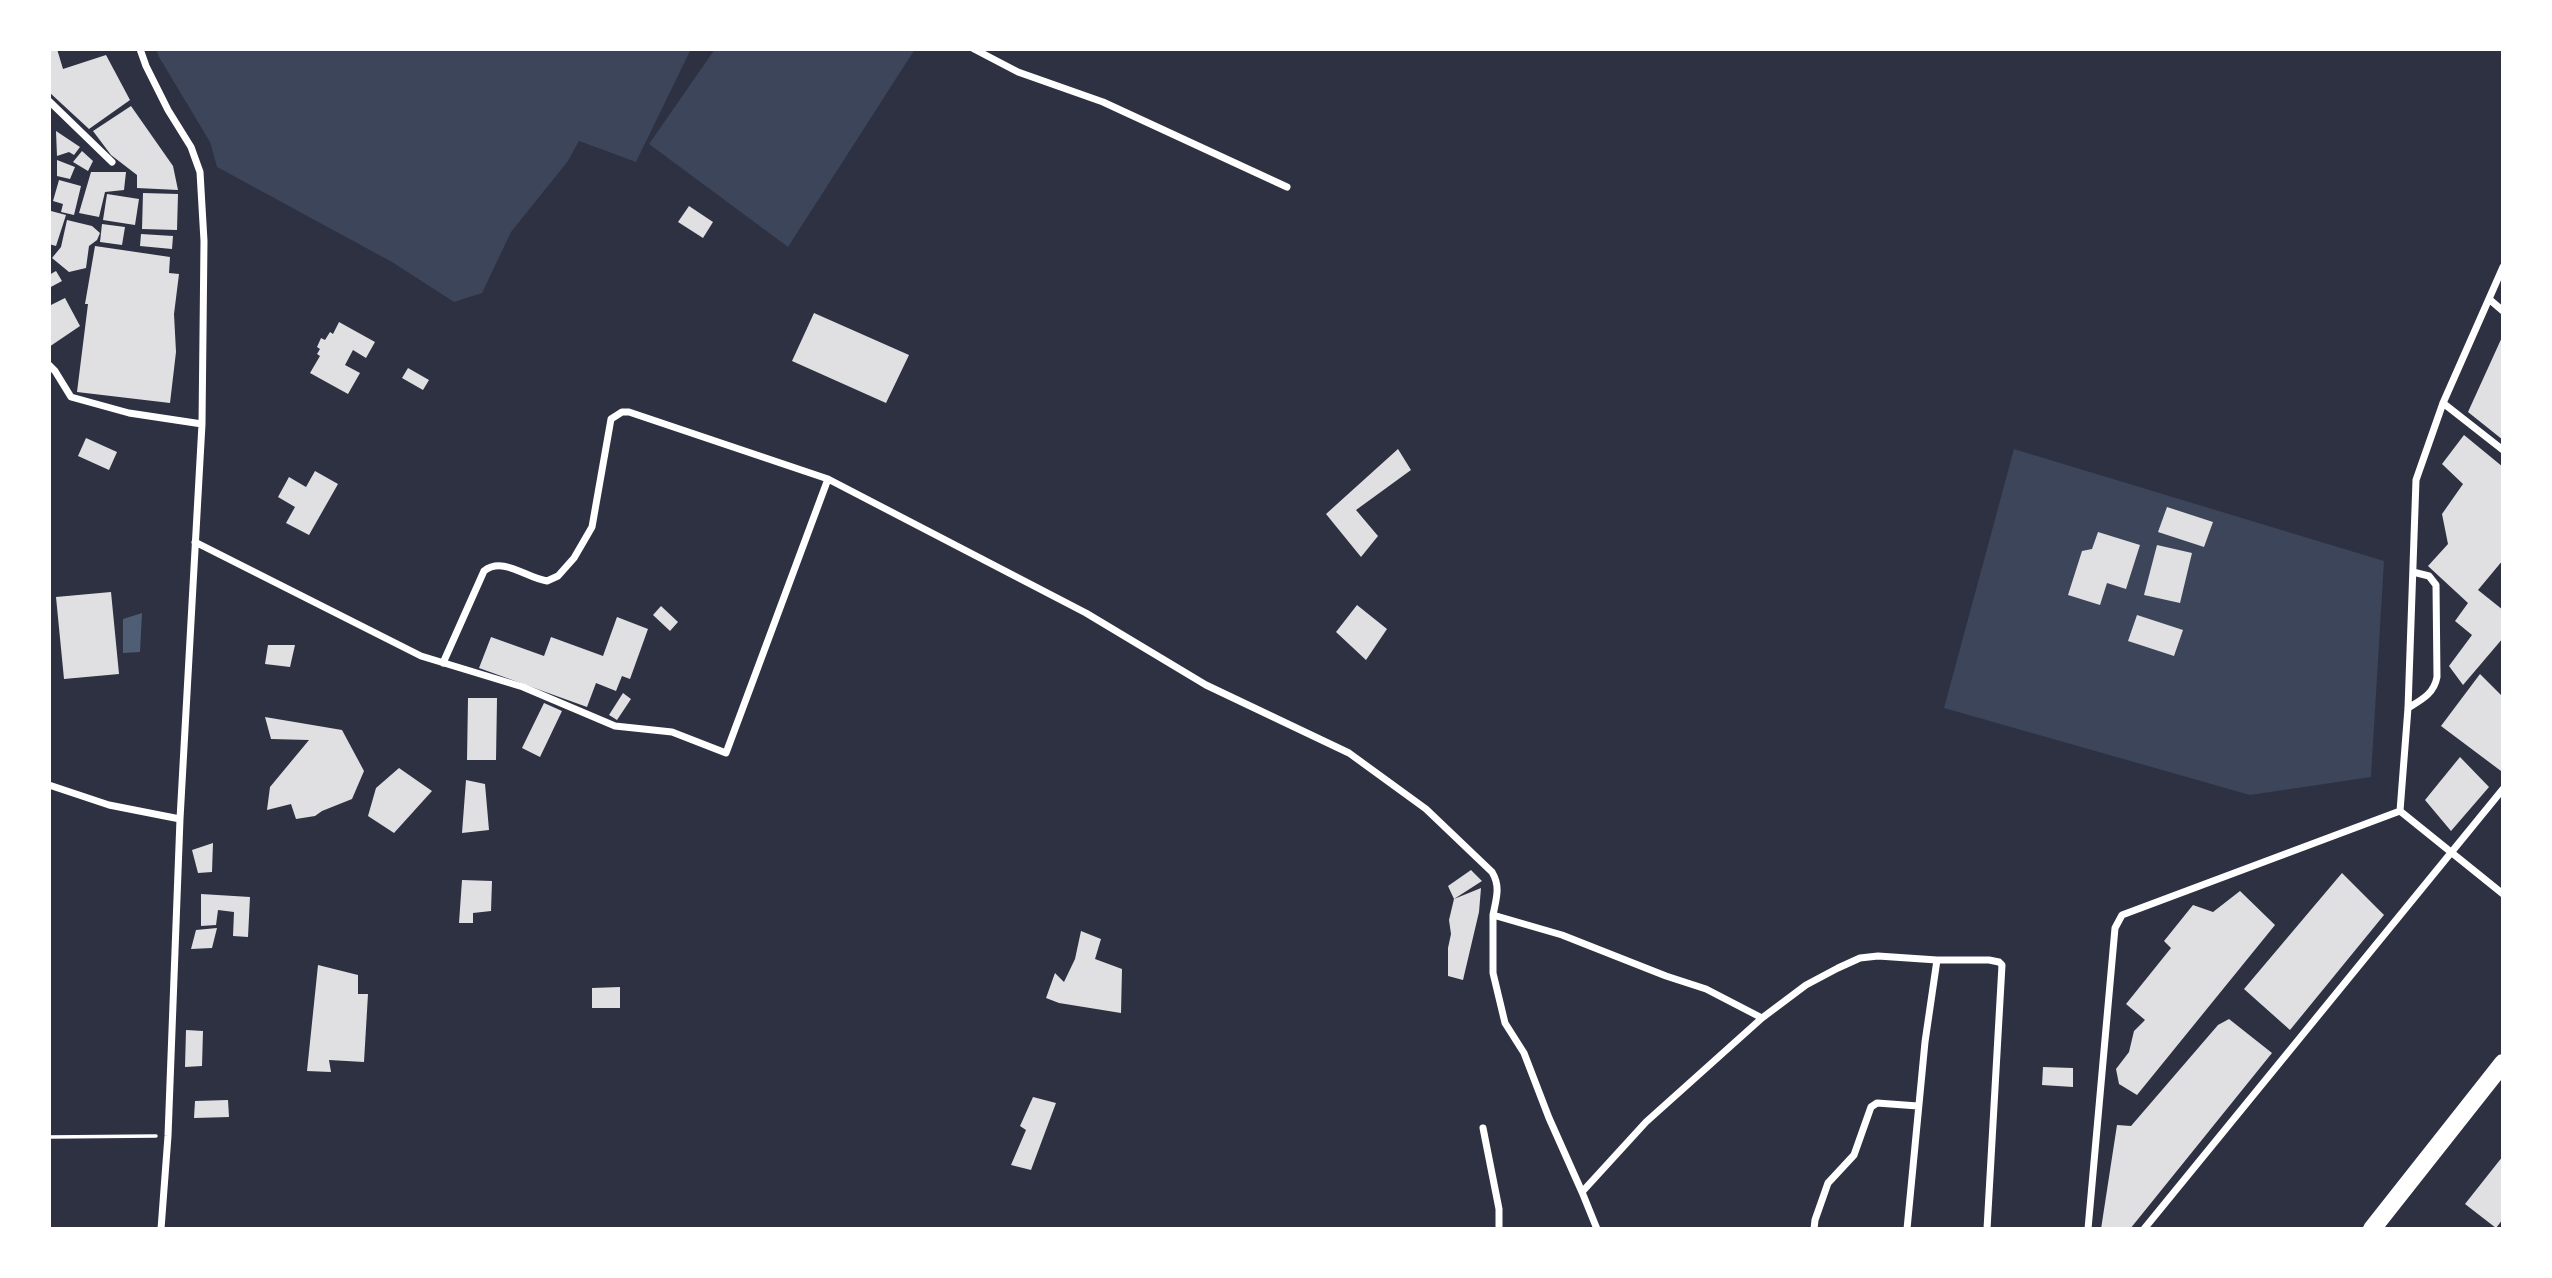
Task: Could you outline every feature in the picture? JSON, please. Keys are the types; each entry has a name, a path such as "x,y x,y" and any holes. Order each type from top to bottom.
{"main road":[{"path":"2374,1225 2503,1063"}],"street":[{"path":"140,49 168,110 191,147 200,173 204,241 202,424 180,819 169,1136 162,1229"},
{"path":"974,49 1018,72 1102,102 1287,187"},
{"path":"49,101 112,162"},
{"path":"2400,811 2408,708 2416,480 2443,403 2503,267"},
{"path":"2489,299 2503,311"},
{"path":"49,365 55,370 71,397 129,413 202,424"},
{"path":"2443,403 2503,450"},
{"path":"443,663 484,571 496,565 507,566 547,581 558,576 574,558 592,527 609,425 615,415 629,412 828,479 1086,613 1206,685 1349,754 1426,809 1492,872 1497,881 1498,893 1493,915 1493,972 1505,1023 1524,1053 1597,1229"},
{"path":"195,542 421,656 523,687 615,726 672,732 726,753 828,479"},
{"path":"2408,708 2428,696 2436,685 2437,677 2436,585 2428,576 2413,572"},
{"path":"49,785 110,805 180,819"},
{"path":"2144,1229 2503,789"},
{"path":"2400,811 2503,894"},
{"path":"2088,1229 2115,928 2122,915 2400,811"},
{"path":"1493,915 1562,935 1706,989 1762,1018"},
{"path":"1582,1192 1646,1122 1762,1018 1806,985 1860,958 1878,956 1989,960 2002,965 1987,1229"},
{"path":"1908,1229 1924,1042 1937,960"},
{"path":"1814,1229 1828,1183 1854,1155 1871,1107 1877,1103 1918,1106"},
{"path":"1483,1128 1499,1209 1499,1229"}],"path":[{"path":"49,1137 169,1136"}],"shaded area":[{"path":"156,49 691,49 636,162 579,141 568,161 511,232 482,293 454,302 392,262 217,167 210,142"},
{"path":"715,49 915,49 788,247 649,144"},
{"path":"2014,449 2384,561 2371,777 2250,795 1944,708"},
{"path":"142,613 140,652 123,653 123,619"}],"building":[{"path":"49,49 57,49 63,69 106,55 130,100 89,129 49,92"},
{"path":"131,106 173,166 178,190 137,188 137,175 111,155 93,131"},
{"path":"56,131 80,147 74,155 69,152 57,156"},
{"path":"82,151 93,161 88,171 73,162"},
{"path":"57,160 75,167 70,179 57,176"},
{"path":"91,172 126,172 124,190 105,192 99,217 79,213"},
{"path":"59,180 81,186 74,215 61,212 63,204 53,201"},
{"path":"143,193 178,194 177,230 142,229"},
{"path":"107,194 139,199 135,225 103,220"},
{"path":"689,206 713,222 703,238 678,222"},
{"path":"51,211 66,215 56,246 49,244"},
{"path":"67,220 92,226 100,233 97,240 89,246 86,268 69,272 52,258 61,247"},
{"path":"102,224 125,227 122,245 100,242"},
{"path":"141,234 173,236 172,249 140,246"},
{"path":"95,246 170,257 169,273 179,274 174,314 176,352 170,403 77,392 88,304 85,304"},
{"path":"56,271 62,281 49,288 49,275"},
{"path":"65,298 80,326 49,347 49,306"},
{"path":"814,313 909,355 886,403 792,361"},
{"path":"339,322 375,342 366,358 353,350 345,365 360,373 348,394 310,373 320,356 317,354 320,349 317,347 321,338 325,340 330,332 333,334"},
{"path":"2503,335 2503,440 2468,412"},
{"path":"408,368 429,380 423,390 402,378"},
{"path":"2464,435 2503,467 2503,560 2478,590 2503,610 2503,638 2463,685 2449,666 2472,635 2455,621 2468,603 2428,566 2448,544 2442,514 2463,484 2442,464"},
{"path":"86,438 117,452 109,470 78,456"},
{"path":"1398,449 1411,470 1356,510 1378,536 1361,557 1326,514"},
{"path":"315,471 338,484 309,535 286,523 295,507 278,497 289,477 306,487"},
{"path":"2167,507 2213,522 2204,547 2158,532"},
{"path":"2098,532 2140,545 2126,589 2107,583 2100,605 2068,595 2082,551 2092,549"},
{"path":"2157,545 2192,553 2180,603 2144,595"},
{"path":"111,592 119,674 64,679 56,597"},
{"path":"1357,605 1387,629 1366,660 1336,632"},
{"path":"661,606 678,622 670,631 653,615"},
{"path":"2137,615 2183,630 2174,656 2128,641"},
{"path":"617,617 648,629 630,679 622,676 616,691 596,683 587,707 479,668 491,637 544,656 551,637 603,656"},
{"path":"268,645 295,645 290,667 265,664"},
{"path":"2480,674 2503,697 2501,771 2441,726"},
{"path":"623,693 631,699 617,720 609,715"},
{"path":"468,698 497,698 496,760 467,760"},
{"path":"544,703 562,711 540,757 522,748"},
{"path":"265,717 342,730 364,771 352,799 315,816 296,819 291,804 267,810 270,787 309,740 271,739"},
{"path":"2460,757 2489,787 2451,831 2425,800"},
{"path":"399,768 432,791 394,833 368,816 376,788"},
{"path":"466,780 485,784 489,830 462,833"},
{"path":"213,843 212,872 198,873 192,850"},
{"path":"1471,870 1482,881 1454,899 1448,886"},
{"path":"2342,873 2384,915 2290,1030 2244,989"},
{"path":"462,880 492,881 491,911 473,913 473,923 459,923"},
{"path":"1481,888 1479,912 1463,980 1448,976 1451,934 1449,920 1454,899"},
{"path":"2240,891 2275,925 2137,1095 2119,1084 2116,1069 2129,1052 2134,1031 2145,1020 2126,1004 2171,948 2164,941 2193,905 2213,912"},
{"path":"201,894 250,897 248,937 233,936 234,912 218,910 216,925 201,926"},
{"path":"217,928 212,948 191,949 196,930"},
{"path":"1081,931 1101,939 1095,959 1122,969 1121,1013 1059,1003 1046,998 1055,973 1064,982 1075,959"},
{"path":"318,965 358,975 358,994 368,994 364,1062 329,1060 331,1072 307,1071"},
{"path":"620,987 620,1008 592,1008 592,988"},
{"path":"2229,1019 2272,1053 2130,1229 2101,1229 2117,1125 2131,1126 2218,1025"},
{"path":"186,1030 203,1031 202,1066 185,1067"},
{"path":"2043,1067 2073,1068 2073,1087 2042,1085"},
{"path":"1033,1097 1056,1103 1031,1170 1011,1165 1026,1130 1020,1126"},
{"path":"228,1100 229,1117 194,1118 195,1101"},
{"path":"2503,1156 2503,1219 2496,1228 2465,1204"}]}
